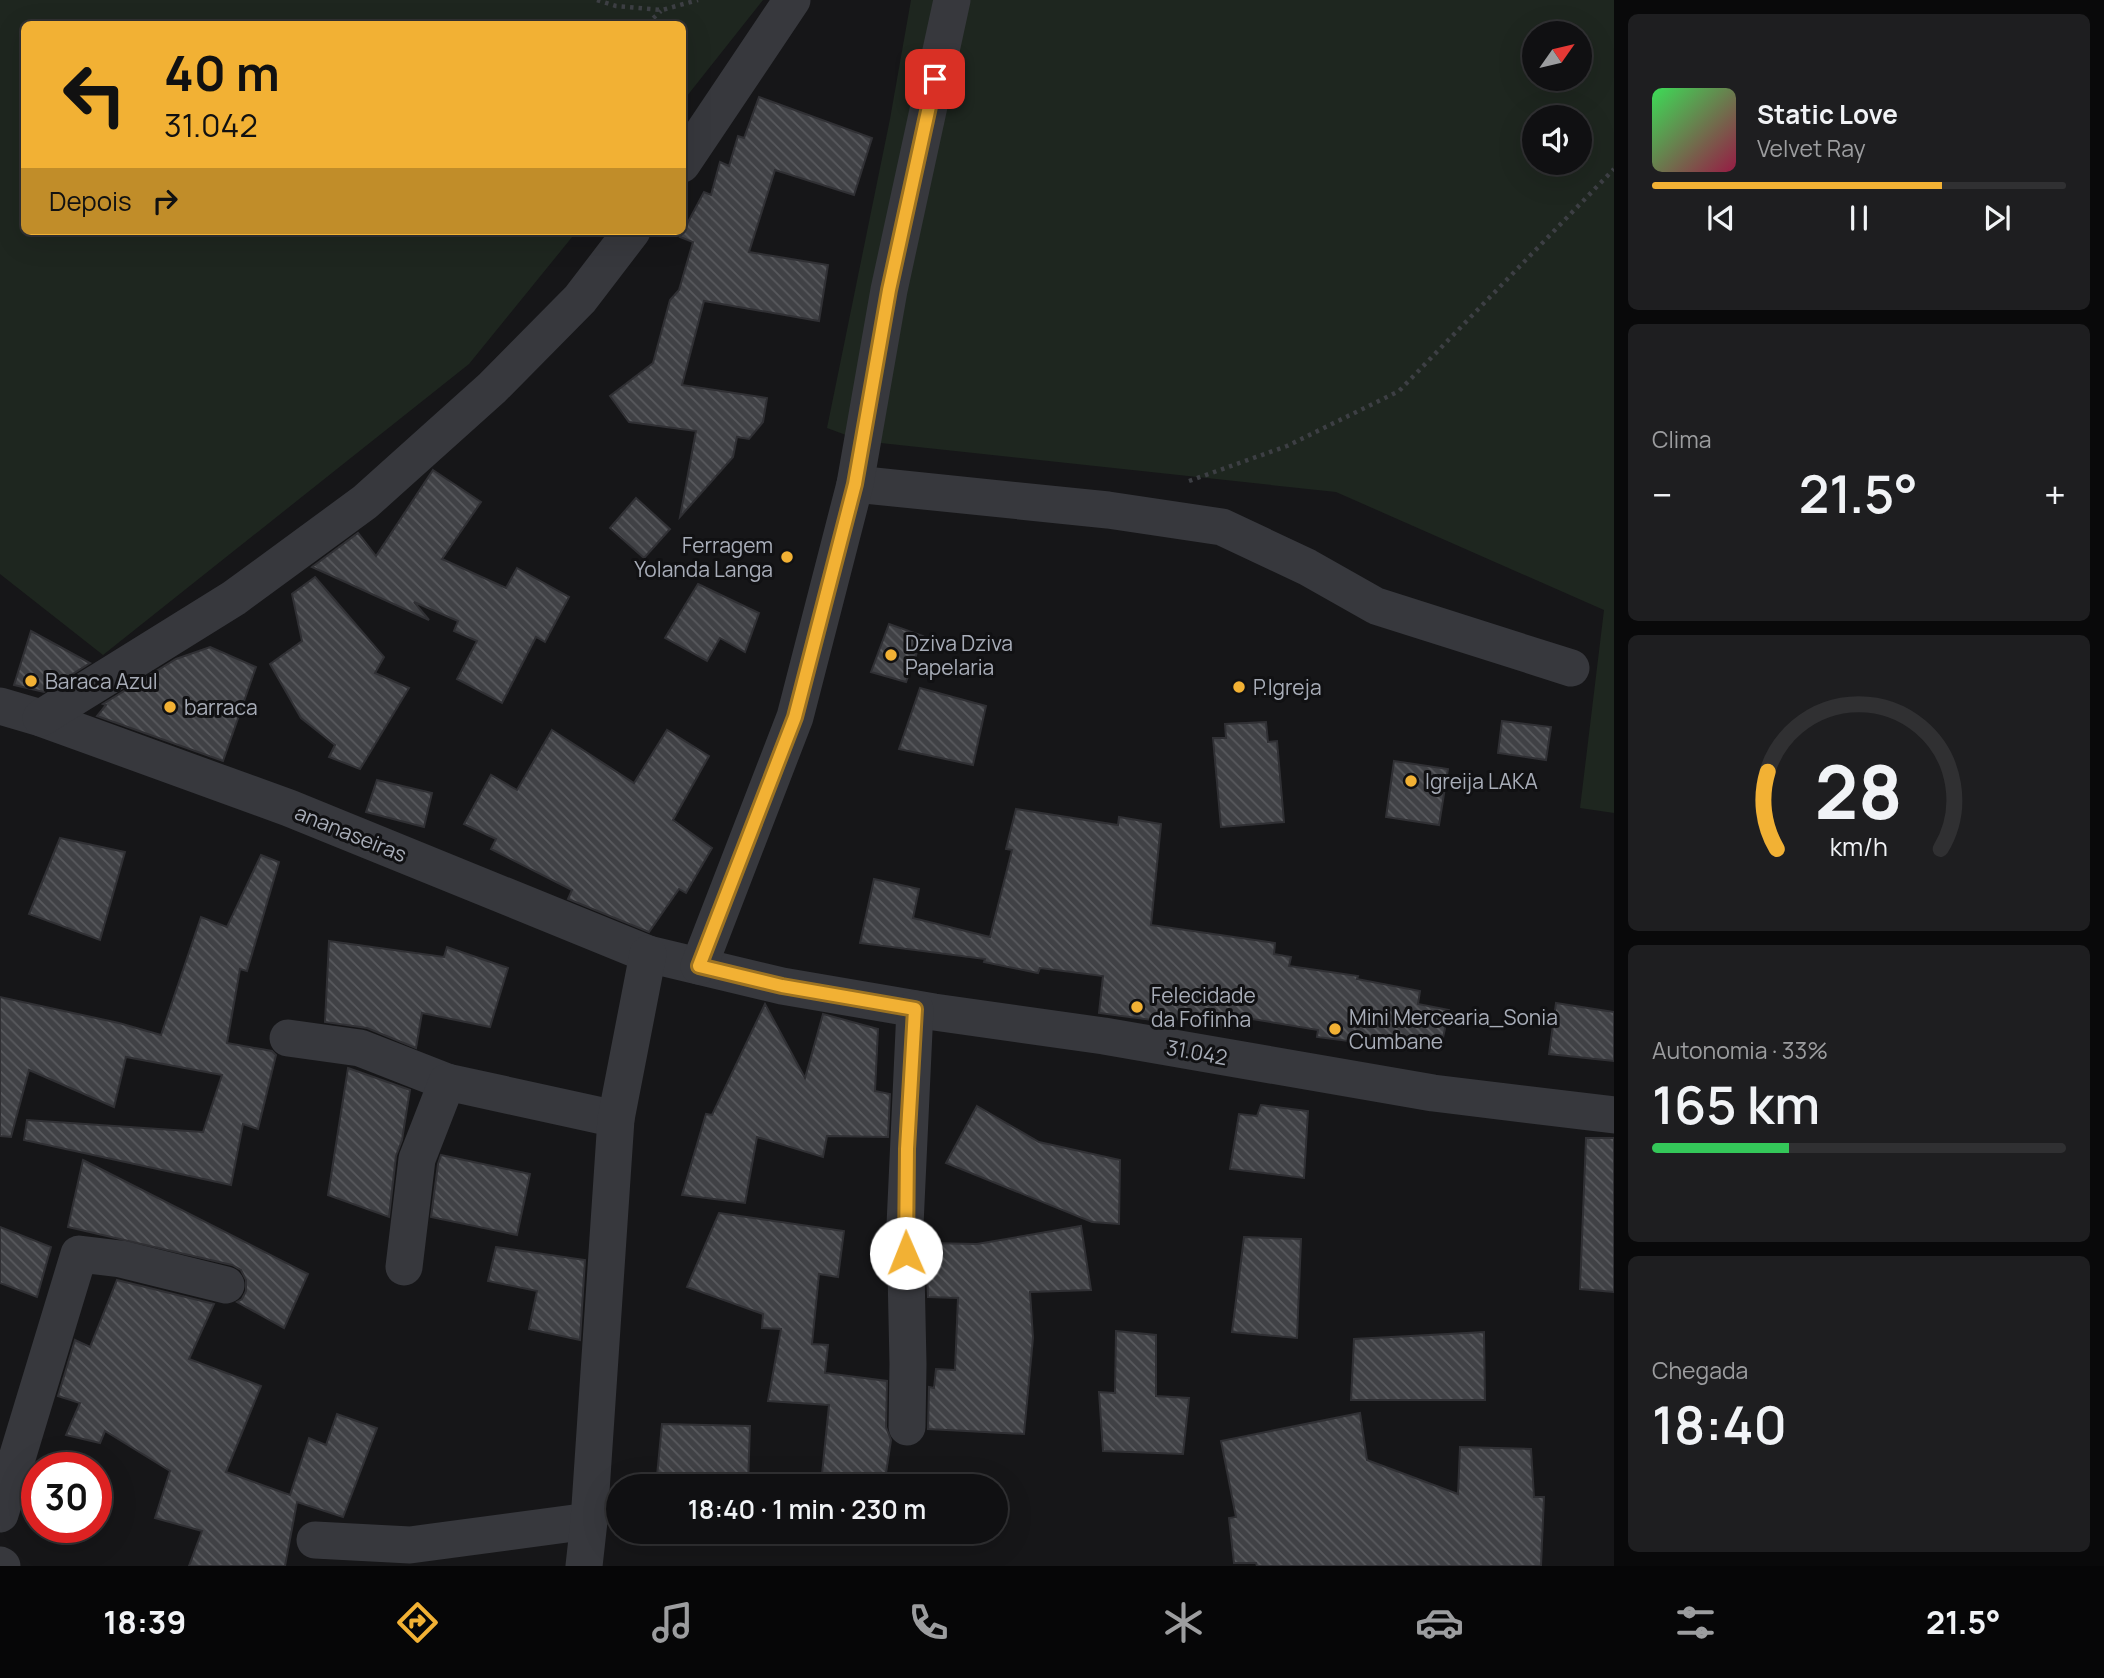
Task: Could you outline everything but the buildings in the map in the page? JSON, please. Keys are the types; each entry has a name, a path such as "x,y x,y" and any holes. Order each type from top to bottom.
{"street":[{"path":"686,158 792,0"},
{"path":"699,966 795,717 855,484 889,290 952,0"},
{"path":"41,718 234,598 365,502 492,387 580,299 629,235"},
{"path":"855,484 1108,510 1222,527 1307,567 1376,606 1571,668"},
{"name":"ananaseiras","path":"0,706 41,718 289,808 648,954 699,966"},
{"path":"584,1566 616,1119 648,954"},
{"name":"31.042","path":"699,966 782,986 915,1009 1104,1036 1433,1093 1614,1115"},
{"path":"906,1427 908,1364 905,1225 915,1009"},
{"path":"288,1038 360,1048 447,1082 616,1119"},
{"path":"404,1266 417,1159 447,1082"},
{"path":"0,1514 79,1254 121,1259 226,1284"},
{"path":"315,1540 411,1545 589,1521"}],"path":[{"path":"597,0 616,6 662,10 698,0"},
{"path":"650,21 662,10"},
{"path":"1188,481 1287,446 1398,391 1614,169"}],"shaded area":[{"path":"0,0 763,0 686,97 686,21 21,21 21,235 574,235 469,364 103,655 0,574"},
{"path":"911,0 1614,0 1614,813 1580,808 1604,610 1336,492 862,441 827,428 890,119"}],"place":[{"name":"Ferragem Yolanda Langa","path":"787,557"},
{"name":"Dziva Dziva Papelaria","path":"891,655"},
{"name":"Baraca Azul","path":"31,681"},
{"name":"P.Igreja","path":"1239,687"},
{"name":"barraca","path":"170,707"},
{"name":"Igreija LAKA","path":"1411,781"},
{"name":"Felecidade da Fofinha","path":"1137,1007"},
{"name":"Mini Mercearia_Sonia Cumbane","path":"1335,1029"}],"route":[{"path":"906,1253 907,1149 915,1009 782,986 699,966 795,717 855,484 889,290 935,79"}]}
